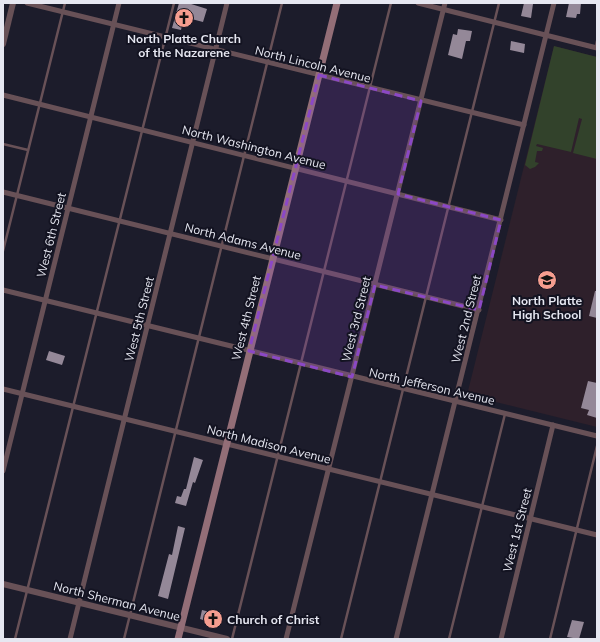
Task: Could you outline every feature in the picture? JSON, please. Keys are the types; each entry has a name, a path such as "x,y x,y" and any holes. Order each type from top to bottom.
{"main road":[{"name":"West 4th Street","path":"178,639 337,3"}],"street":[{"path":"3,44 13,3"},
{"name":"North Lincoln Avenue","path":"27,3 421,101 524,125"},
{"name":"West 6th Street","path":"3,471 118,3"},
{"name":"West 5th Street","path":"70,639 227,3"},
{"path":"418,3 596,48"},
{"name":"West 3rd Street","path":"286,639 445,3"},
{"name":"West 2nd Street","path":"396,639 479,310 554,3"},
{"name":"North Washington Avenue","path":"3,95 501,220"},
{"name":"North Adams Avenue","path":"3,192 479,310"},
{"name":"North Jefferson Avenue","path":"3,290 403,390 597,436"},
{"name":"North Madison Avenue","path":"3,389 124,420 278,456 597,535"},
{"name":"West 1st Street","path":"501,639 553,425"},
{"name":"North Sherman Avenue","path":"3,584 226,639"}],"lane":[{"path":"3,251 4,242 17,196 65,3"},
{"path":"15,639 174,3"},
{"path":"124,639 282,3"},
{"path":"232,639 392,3"},
{"path":"341,639 500,3"},
{"path":"596,48 597,41"},
{"path":"3,144 28,150"},
{"path":"449,639 505,413"},
{"path":"550,639 597,446"}],"highlighted area":[{"path":"319,75 421,101 398,194 501,220 479,310 375,285 352,377 249,351"}],"shaded area":[{"name":"North Platte High School","path":"554,46 597,57 597,427 467,395"}],"green space":[{"path":"554,46 597,57 597,159 573,153 582,119 579,118 571,152 537,144 536,146 543,148 542,151 537,151 535,162 539,163 530,169 525,165"}],"building":[{"path":"179,3 188,3 207,9 203,22 184,17 181,30 172,28"},
{"path":"524,3 533,4 531,18 521,16"},
{"path":"569,3 581,3 580,14 577,14 576,18 566,17"},
{"path":"458,29 472,31 470,41 466,41 462,59 448,55 453,34 457,35"},
{"path":"511,41 525,44 524,53 510,50"},
{"path":"595,291 597,291 597,318 589,316"},
{"path":"49,351 65,356 62,365 46,360"},
{"path":"588,381 597,383 597,418 587,415 589,410 581,408"},
{"path":"194,457 203,460 195,483 193,482 186,506 175,503 177,496 181,497 184,489 186,489"},
{"path":"178,526 185,528 168,599 158,596 169,554 172,555"},
{"path":"202,610 218,614 216,624 200,619"},
{"path":"572,620 584,622 579,639 567,637"}],"place":[{"name":"North Platte Church of the Nazarene","path":"184,18"},
{"name":"North Platte High School","path":"547,280"},
{"name":"Church of Christ","path":"213,619"}]}
